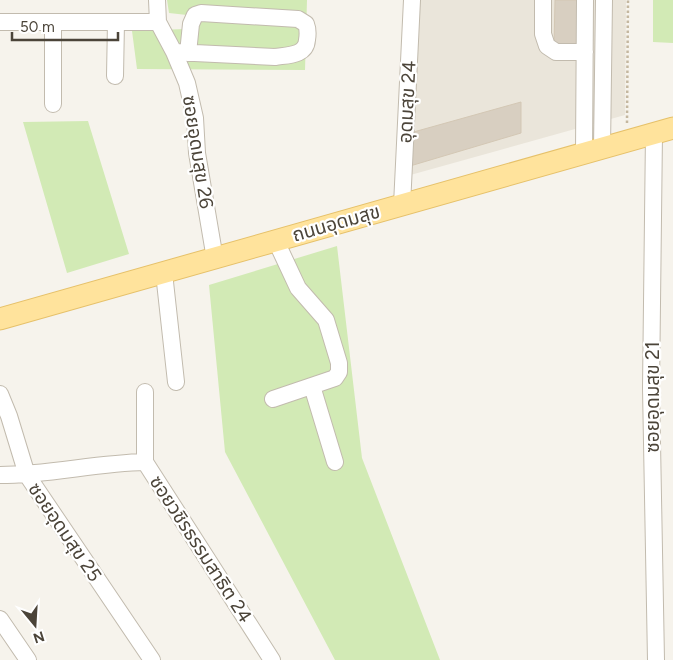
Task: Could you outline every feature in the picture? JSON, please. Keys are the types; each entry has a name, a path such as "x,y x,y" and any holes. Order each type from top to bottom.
{"main road":[{"name":"ถนนอุดมสุข","path":"0,319 664,130"}],"street":[{"name":"ซอยอุดมสุข 26","path":"158,0 158,22 181,53 195,118 197,153 215,259"},
{"name":"อุดมสุข 24","path":"402,205 412,0"},
{"path":"543,0 543,34 547,46 556,52 603,62"},
{"path":"585,0 584,57 593,151"},
{"path":"593,151 603,62 604,0"},
{"path":"201,13 298,19 306,24 308,29 307,46 301,53 274,57 181,53 190,24 195,15 201,13"},
{"path":"0,22 158,22"},
{"path":"53,22 53,104"},
{"path":"115,76 116,22"},
{"name":"ซอยอุดมสุข 21","path":"656,660 651,388 664,130"},
{"path":"273,399 335,378 339,372 339,363 326,320 298,288 276,240"},
{"path":"164,273 176,382"},
{"path":"312,386 335,462"},
{"path":"145,392 145,462"},
{"name":"ซอยอุดมสุข 25","path":"0,394 9,416 27,475 152,660"},
{"name":"ซอยวชิรธรรมสาธิต 24","path":"0,475 27,475 128,462 145,462 272,660"},
{"path":"0,619 28,660"}],"path":[{"path":"626,141 628,0"}],"shaded area":[{"path":"405,0 626,0 625,115 396,179"}],"green space":[{"path":"167,0 307,0 305,70 137,69 132,31 185,29 187,15 169,13"},
{"path":"653,0 673,0 673,43 653,42"},
{"path":"88,121 129,254 67,273 23,122"},
{"path":"337,246 362,458 440,660 335,660 225,452 209,285"}],"building":[{"path":"555,0 581,0 581,47 554,47"},
{"path":"521,102 521,133 410,166 410,133"}]}
